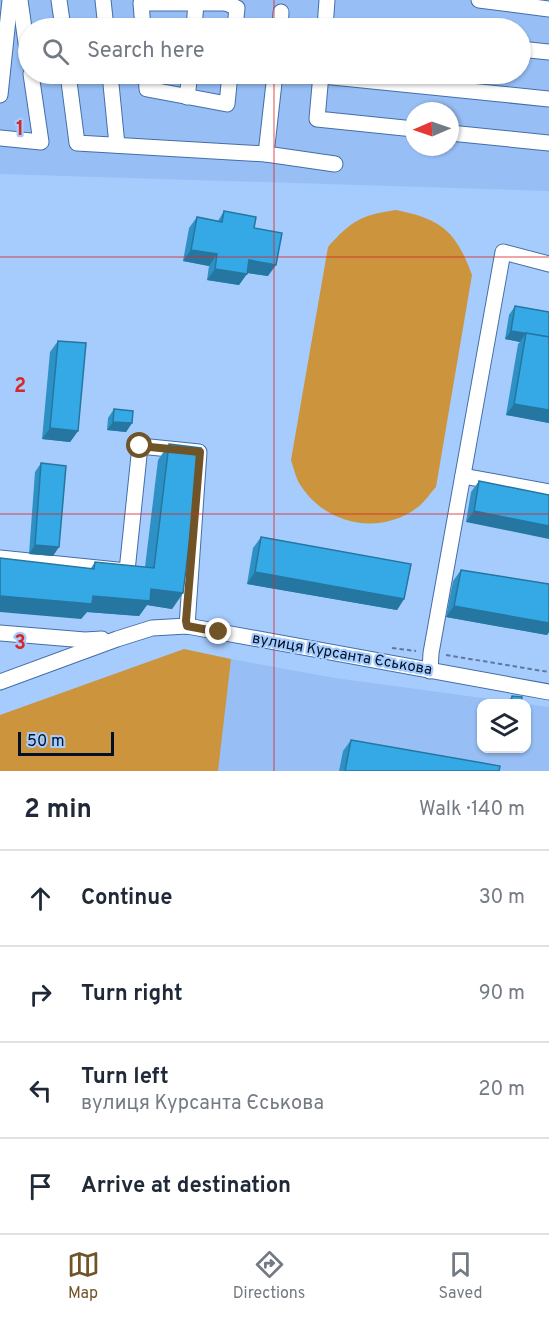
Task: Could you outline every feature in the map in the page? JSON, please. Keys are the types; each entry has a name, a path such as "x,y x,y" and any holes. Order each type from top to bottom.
{"street":[{"path":"0,95 10,0"},
{"path":"20,0 23,18"},
{"path":"59,0 62,18"},
{"path":"103,0 105,18"},
{"path":"326,18 327,0"},
{"path":"479,0 549,9"},
{"path":"142,18 141,3 226,2 237,8 236,18"},
{"path":"195,18 196,3"},
{"path":"281,18 282,12"},
{"path":"531,50 549,52"},
{"path":"0,138 41,142 32,84"},
{"path":"70,84 78,143 266,154 335,164"},
{"path":"111,84 117,145"},
{"path":"147,84 147,89 227,104 229,84"},
{"path":"188,97 189,84"},
{"path":"266,154 274,84"},
{"path":"320,84 317,119 405,128"},
{"path":"406,84 549,99"},
{"path":"459,134 549,143"},
{"path":"430,671 431,653 451,575 463,476 503,252 549,264"},
{"path":"0,558 128,571 140,446 200,452 187,626"},
{"path":"463,476 549,492"},
{"name":"вулиця Курсанта Єськова","path":"0,682 153,628 187,626 549,692"},
{"path":"0,633 85,640 117,639"}],"path":[{"path":"431,653 549,672"}],"shaded area":[{"path":"0,0 549,0 549,191 0,174"},
{"path":"396,210 425,218 445,229 460,248 472,275 436,487 421,505 403,516 388,521 355,522 325,510 312,499 299,483 291,460 328,247 350,225 374,214"},
{"path":"184,649 231,659 218,771 0,771 0,715"},
{"path":"231,659 335,678 490,699 477,699 477,753 531,753 531,705 549,707 549,771 216,771 226,678"}],"building":[{"path":"224,211 256,217 254,228 282,233 276,265 249,260 247,274 215,269 217,254 191,250 197,217 222,222"},
{"path":"515,306 549,312 549,337 511,331"},
{"path":"526,333 549,337 549,410 514,404"},
{"path":"58,341 86,343 78,431 50,428"},
{"path":"114,409 133,411 132,423 113,422"},
{"path":"169,444 201,448 183,593 151,589 150,601 93,596 92,604 0,596 0,558 94,569 95,562 154,568"},
{"path":"41,463 66,466 59,547 35,545"},
{"path":"479,481 549,495 549,526 474,511"},
{"path":"261,537 411,564 404,599 255,572"},
{"path":"461,570 549,584 549,623 454,606"},
{"path":"512,696 522,697 522,699 512,699"},
{"path":"351,740 500,766 499,771 345,771"}],"route":[{"path":"140,446 200,452 186,621 187,626 219,632"}]}
